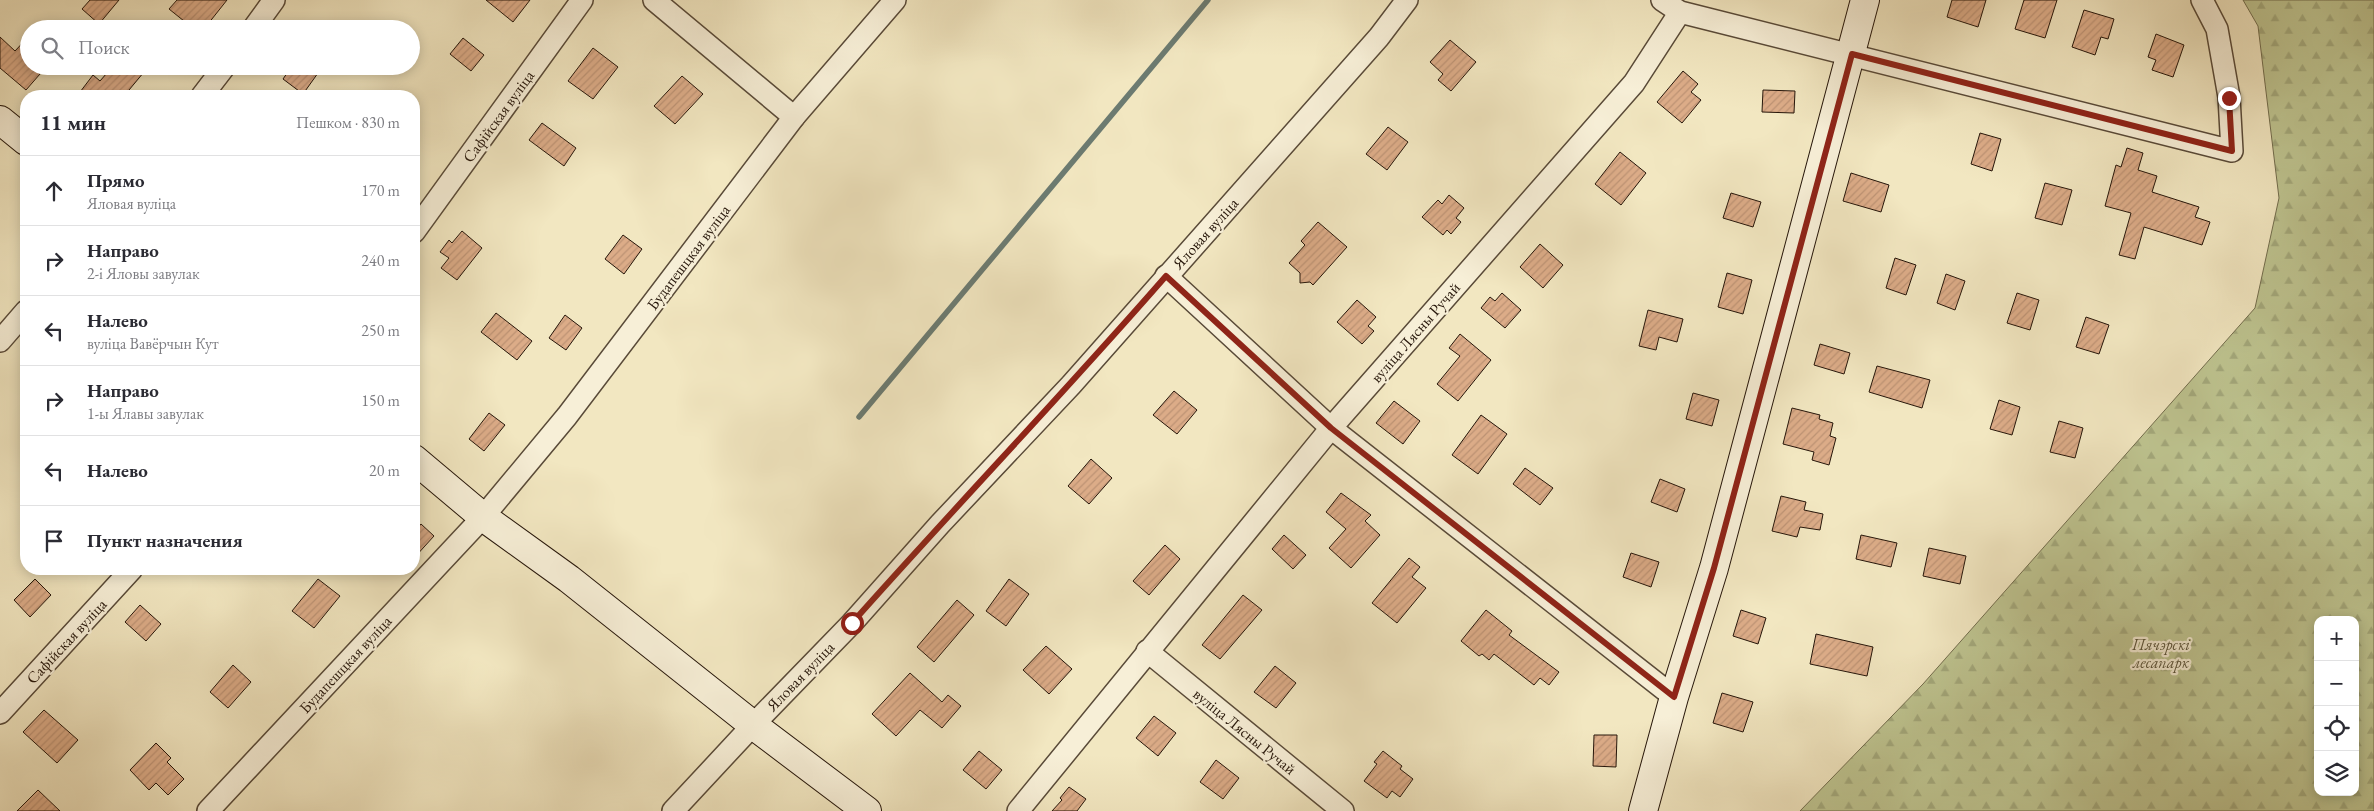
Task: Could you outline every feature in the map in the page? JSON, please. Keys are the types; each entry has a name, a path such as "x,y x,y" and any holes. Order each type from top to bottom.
{"street":[{"path":"259,20 274,0"},
{"name":"Сафійская вуліца","path":"420,224 582,0"},
{"path":"654,0 794,117"},
{"name":"Будапешцкая вуліца","path":"208,811 483,516 567,416 794,117 895,0"},
{"name":"Яловая вуліца","path":"673,811 852,623 940,524 1071,385 1379,37 1407,0"},
{"path":"1643,811 1674,697 1714,568 1865,0"},
{"path":"1671,6 2232,151 2229,98 2217,29 2202,0"},
{"name":"вуліца Лясны Ручай","path":"1018,811 1331,428 1634,83 1671,6"},
{"path":"206,90 217,75"},
{"path":"0,120 20,136"},
{"path":"1166,276 1331,428 1674,697"},
{"path":"0,340 20,318"},
{"path":"420,464 483,516 569,579 753,725 867,811"},
{"name":"Сафійская вуліца","path":"0,713 126,575"},
{"name":"вуліца Лясны Ручай","path":"1147,651 1342,811"}],"green space":[{"name":"Пячэрскі лесапарк","path":"2243,0 2374,0 2374,811 1800,811 1923,684 2255,308 2279,198 2258,26"}],"building":[{"path":"90,0 119,0 102,20 94,20 82,9"},
{"path":"177,0 227,0 211,20 183,20 169,9"},
{"path":"486,0 530,0 513,22"},
{"path":"1952,0 1986,0 1978,27 1947,17"},
{"path":"2024,0 2057,0 2045,38 2015,29"},
{"path":"2084,10 2114,19 2108,39 2101,37 2095,55 2072,47"},
{"path":"2156,34 2184,45 2173,77 2152,70 2156,60 2148,57"},
{"path":"0,37 15,51 20,46 20,75 39,75 26,90 0,68"},
{"path":"463,38 484,55 471,71 450,54"},
{"path":"1450,40 1476,62 1451,91 1438,80 1443,74 1430,62"},
{"path":"593,48 618,67 593,99 568,81"},
{"path":"1683,71 1698,84 1691,92 1701,100 1682,123 1657,102"},
{"path":"93,75 100,81 105,75 142,75 129,90 82,90"},
{"path":"286,75 317,75 306,90 298,90 283,79"},
{"path":"682,76 703,94 675,124 654,106"},
{"path":"1763,90 1795,91 1794,113 1762,112"},
{"path":"542,123 576,148 564,166 529,140"},
{"path":"1388,127 1408,142 1387,170 1366,154"},
{"path":"1980,133 2001,139 1992,171 1971,164"},
{"path":"2127,148 2143,153 2138,170 2157,176 2152,192 2199,207 2195,217 2210,222 2202,245 2144,227 2135,259 2119,255 2131,213 2105,206 2116,165 2121,167"},
{"path":"1620,152 1646,173 1621,205 1595,184"},
{"path":"1851,173 1889,185 1881,212 1843,201"},
{"path":"2045,183 2072,190 2062,225 2035,218"},
{"path":"1731,193 1761,202 1753,227 1723,218"},
{"path":"1449,195 1464,208 1456,218 1461,222 1451,234 1447,230 1443,235 1422,217 1438,200 1442,204"},
{"path":"1318,222 1347,247 1313,285 1310,282 1300,283 1300,273 1289,263 1305,245 1301,241"},
{"path":"462,231 482,248 457,280 441,268 449,258 440,252 449,240 452,243"},
{"path":"623,235 642,249 624,274 605,259"},
{"path":"1540,244 1563,265 1543,288 1520,267"},
{"path":"1895,258 1916,265 1906,295 1886,288"},
{"path":"1727,273 1752,280 1743,314 1718,307"},
{"path":"1946,274 1965,281 1955,310 1937,303"},
{"path":"1502,293 1521,310 1505,328 1481,308 1490,297 1495,301"},
{"path":"2017,293 2039,300 2030,330 2007,323"},
{"path":"1357,300 1376,317 1368,326 1374,331 1362,344 1337,322"},
{"path":"1648,310 1683,319 1677,342 1659,337 1656,350 1639,346"},
{"path":"496,313 532,341 517,360 481,332"},
{"path":"565,315 582,328 566,350 549,338"},
{"path":"2086,317 2109,325 2099,354 2076,347"},
{"path":"1460,334 1491,360 1458,401 1437,384 1460,356 1449,348"},
{"path":"1820,344 1850,353 1844,374 1814,365"},
{"path":"1877,366 1930,380 1922,408 1869,392"},
{"path":"1174,391 1197,410 1177,434 1153,415"},
{"path":"1693,393 1719,400 1712,426 1686,419"},
{"path":"1999,400 2020,407 2012,435 1990,429"},
{"path":"1394,401 1420,421 1403,444 1376,423"},
{"path":"1792,408 1820,415 1819,419 1833,423 1830,436 1836,438 1829,465 1812,460 1814,452 1783,444"},
{"path":"489,413 505,425 484,451 469,439"},
{"path":"1481,415 1507,434 1478,474 1452,455"},
{"path":"2059,421 2083,428 2075,458 2050,452"},
{"path":"1091,459 1112,478 1089,504 1068,486"},
{"path":"1525,468 1553,488 1540,505 1513,484"},
{"path":"1660,479 1685,489 1677,512 1651,502"},
{"path":"1341,493 1371,515 1365,521 1380,535 1351,568 1329,548 1346,529 1326,512"},
{"path":"1781,496 1806,502 1804,510 1823,514 1820,530 1800,527 1797,537 1772,531"},
{"path":"421,524 434,536 420,551"},
{"path":"1284,535 1306,555 1293,569 1272,549"},
{"path":"1861,535 1897,543 1891,567 1856,559"},
{"path":"1165,545 1180,559 1149,595 1133,581"},
{"path":"1929,548 1966,556 1960,584 1923,576"},
{"path":"1631,553 1659,562 1651,587 1623,577"},
{"path":"1409,558 1420,567 1412,577 1426,588 1397,623 1372,603"},
{"path":"35,579 51,595 30,617 14,600"},
{"path":"318,579 340,596 314,628 292,611"},
{"path":"1009,579 1029,594 1006,626 986,611"},
{"path":"1243,595 1262,610 1220,659 1202,645"},
{"path":"957,600 974,615 934,662 917,647"},
{"path":"140,605 161,624 146,641 125,622"},
{"path":"1486,610 1512,631 1509,635 1559,672 1549,685 1540,678 1534,685 1494,654 1489,660 1482,654 1479,656 1461,641"},
{"path":"1741,610 1766,618 1758,644 1733,636"},
{"path":"1816,634 1873,647 1867,676 1810,664"},
{"path":"1046,646 1072,669 1049,694 1023,670"},
{"path":"233,665 251,682 228,708 210,692"},
{"path":"1275,666 1296,683 1276,708 1254,692"},
{"path":"910,673 942,702 948,695 961,706 942,728 920,710 896,736 872,714"},
{"path":"1722,693 1753,702 1743,732 1713,723"},
{"path":"44,710 78,740 57,763 23,732"},
{"path":"1154,716 1176,733 1158,756 1136,738"},
{"path":"1594,735 1617,735 1616,767 1593,766"},
{"path":"156,743 171,758 167,762 184,779 168,795 156,783 149,790 130,770"},
{"path":"979,751 1002,770 986,789 963,770"},
{"path":"1383,751 1402,766 1400,769 1413,779 1400,797 1392,791 1387,798 1364,781 1377,764 1374,762"},
{"path":"1216,760 1239,778 1223,799 1200,782"},
{"path":"1069,787 1086,799 1077,811 1052,811 1062,800 1060,798"},
{"path":"38,790 60,811 17,811"}],"waterway":[{"path":"859,417 1208,0"}],"route":[{"path":"852,623 940,524 1071,385 1166,276 1331,428 1674,697 1714,568 1852,54 2232,151 2229,98"}]}
